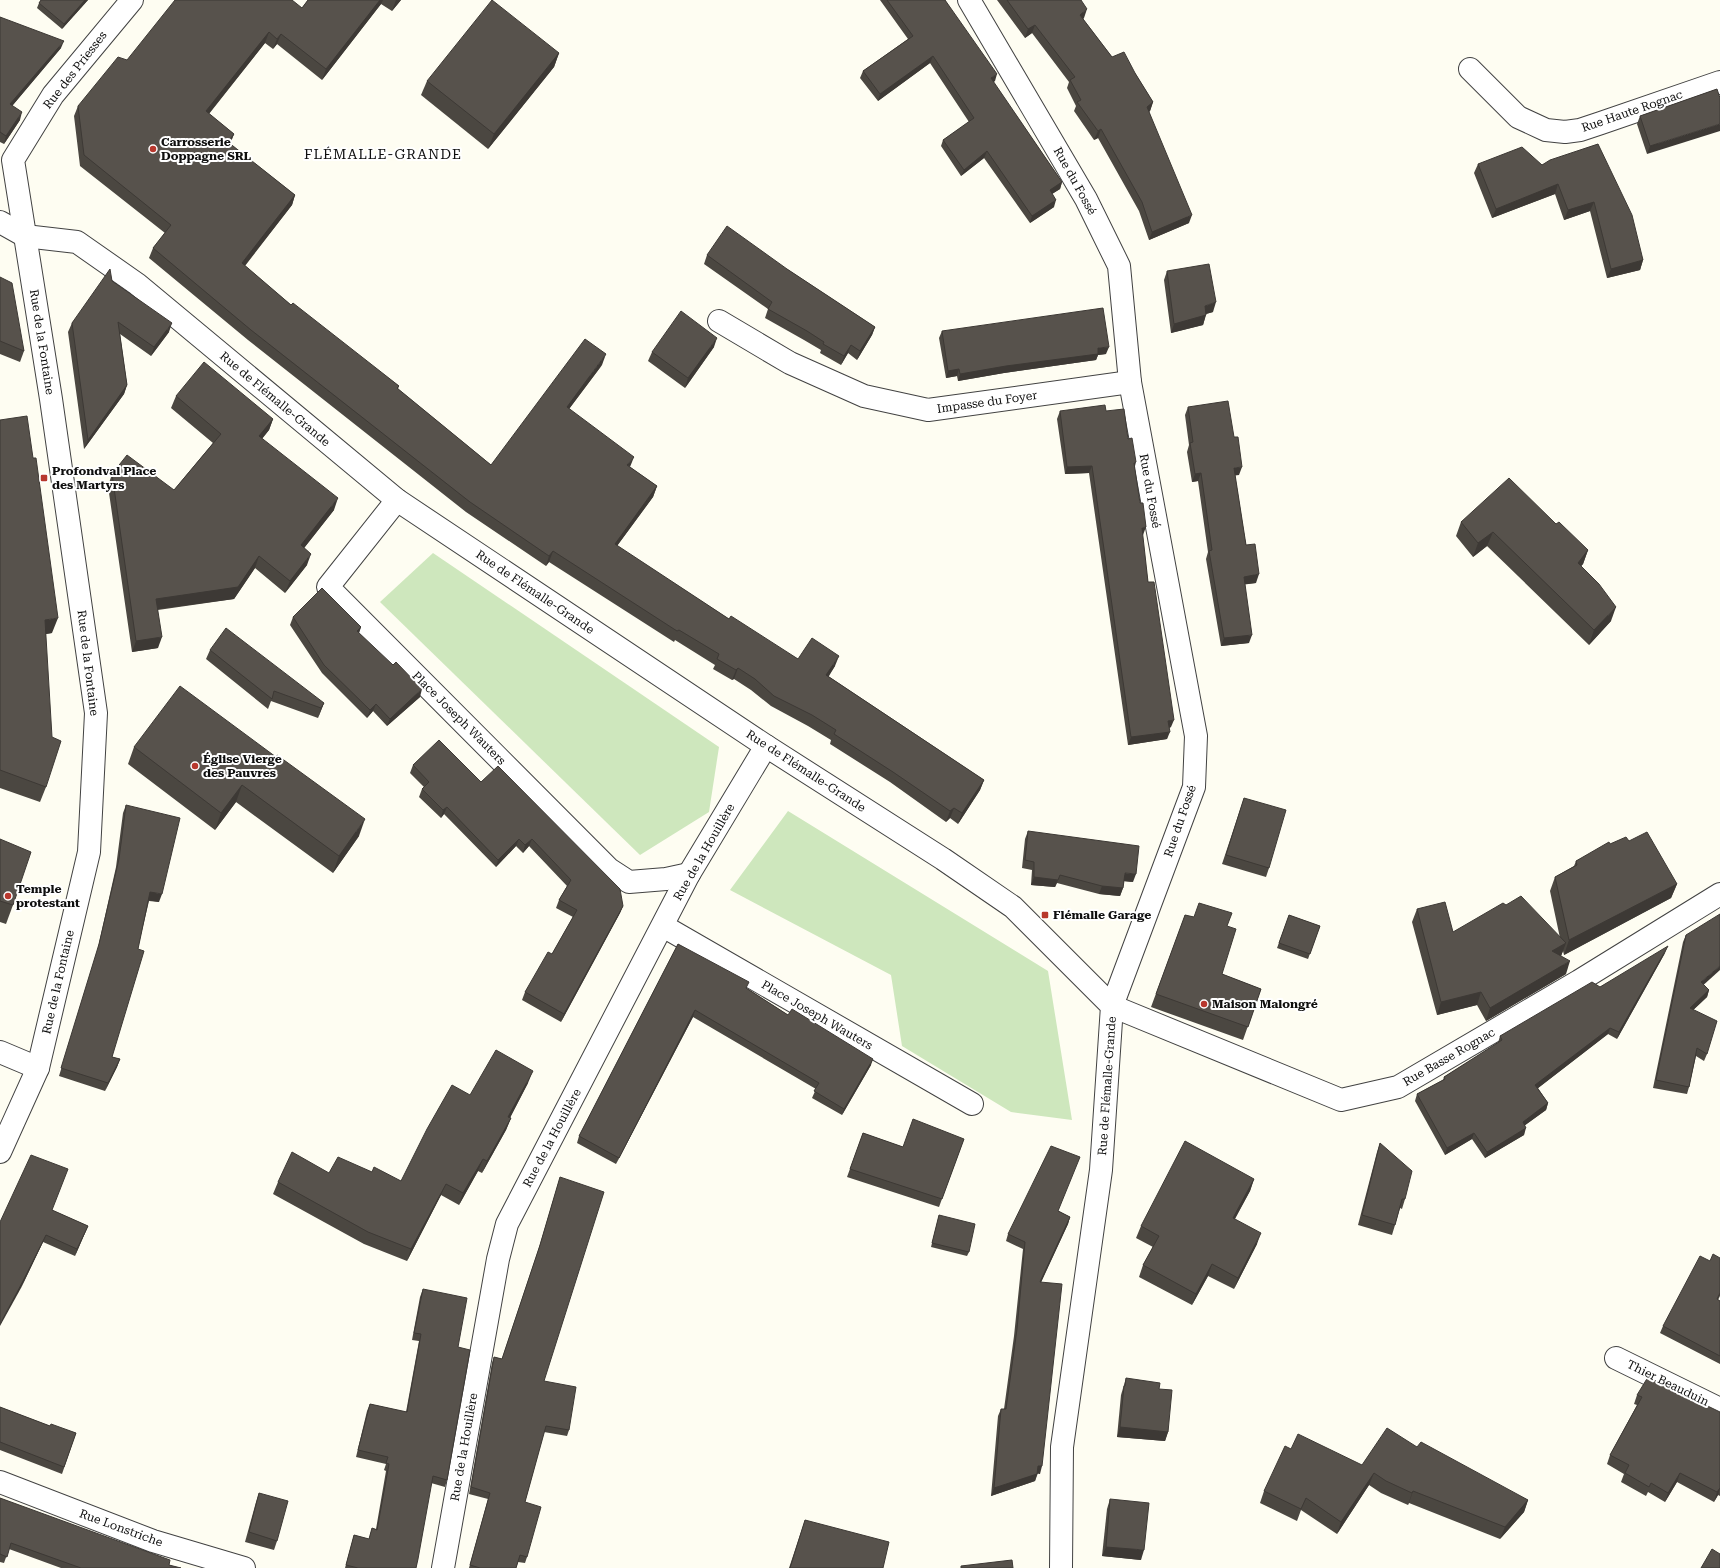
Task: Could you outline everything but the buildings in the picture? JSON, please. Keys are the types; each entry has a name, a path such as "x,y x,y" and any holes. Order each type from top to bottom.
{"street":[{"name":"Rue des Priesses","path":"25,236 13,160 53,95 132,0"},
{"name":"Rue du Fossé","path":"969,0 1086,199 1119,266 1130,382 1196,736 1194,787 1112,1006"},
{"name":"Rue Haute Rognac","path":"1470,69 1518,117 1546,130 1565,132 1601,123 1720,82"},
{"path":"0,222 25,236"},
{"name":"Rue de Flémalle-Grande","path":"25,236 77,242 137,284 397,500 766,746 943,859 1013,907 1112,1006 1101,1170 1062,1447 1060,1568"},
{"name":"Rue de la Fontaine","path":"0,1152 38,1068 89,852 96,713 51,399 25,236"},
{"name":"Impasse du Foyer","path":"718,321 790,363 864,396 928,410 1130,382"},
{"name":"Place Joseph Wauters","path":"397,500 328,587 609,869 629,882 666,879 689,874"},
{"name":"Rue de la Houillère","path":"443,1568 498,1259 507,1224 689,874 766,746"},
{"name":"Rue Basse Rognac","path":"1112,1006 1341,1100 1398,1087 1579,981 1720,894"},
{"name":"Place Joseph Wauters","path":"663,926 972,1104"},
{"path":"0,1052 38,1068"},
{"name":"Thier Beauduin","path":"1616,1358 1720,1409"},
{"name":"Rue Lonstriche","path":"0,1482 153,1541 244,1568"}],"green space":[{"path":"433,553 719,747 709,812 640,855 380,602"},
{"path":"788,811 1048,971 1072,1120 1011,1112 902,1046 891,975 730,890"}],"place":[{"name":"Carrosserie Doppagne SRL","path":"153,149"},
{"name":"Profondval Place des Martyrs","path":"44,478"},
{"name":"Église Vierge des Pauvres","path":"195,766"},
{"name":"Temple protestant","path":"8,896"},
{"name":"Flémalle Garage","path":"1045,915"},
{"name":"Maison Malongré","path":"1204,1004"}],"district":[{"name":"FLÉMALLE-GRANDE","path":"383,154"}]}
